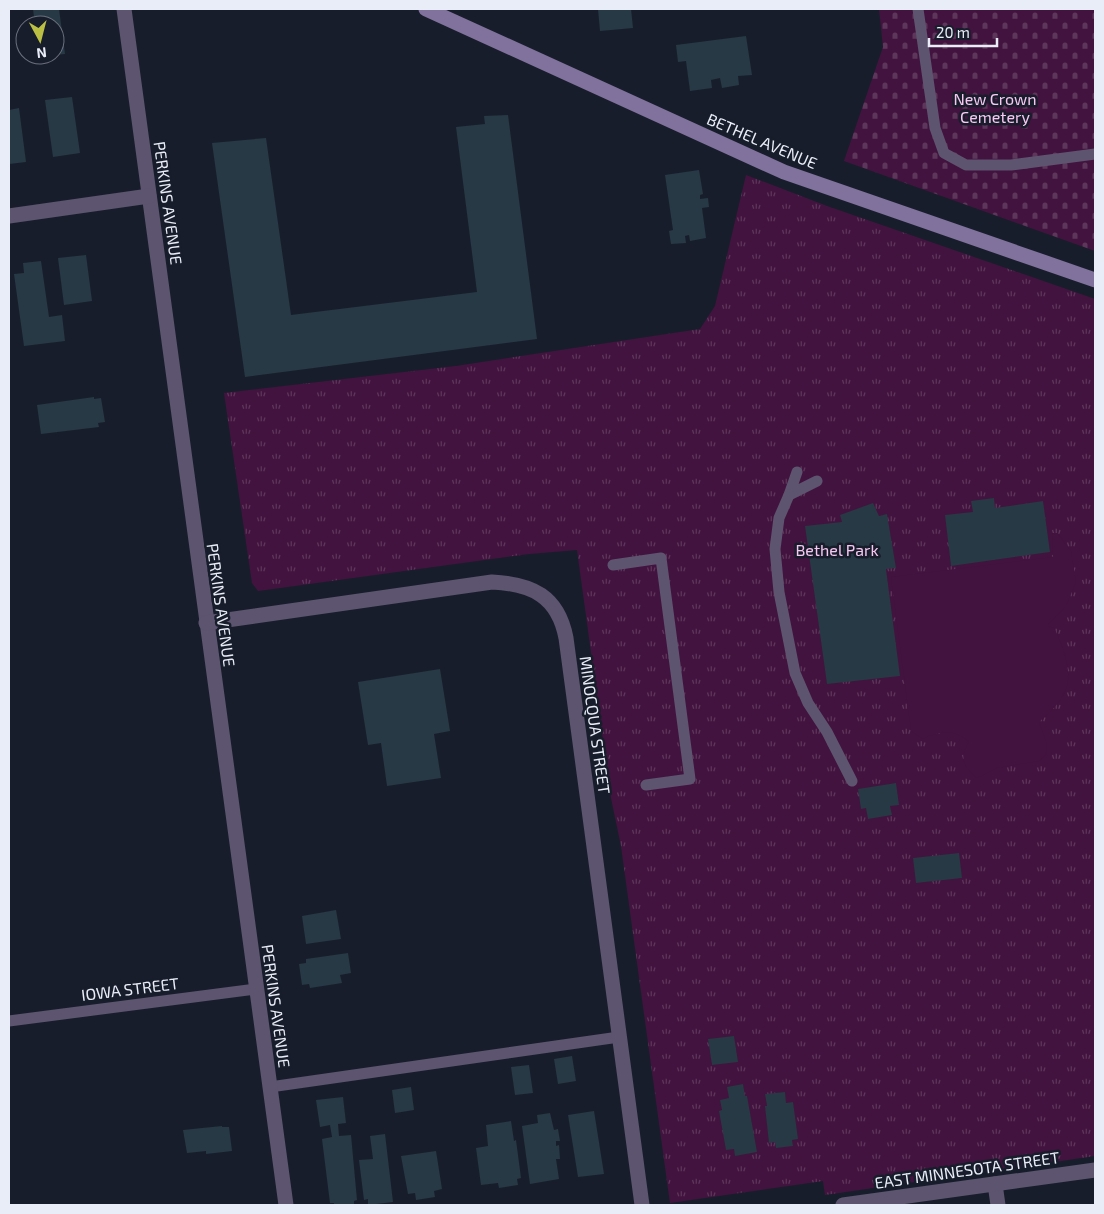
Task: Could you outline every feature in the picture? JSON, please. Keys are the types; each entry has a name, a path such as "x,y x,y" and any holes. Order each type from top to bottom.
{"street":[{"name":"PERKINS AVENUE","path":"124,9 286,1205"},
{"name":"BETHEL AVENUE","path":"426,9 784,172 1095,280"},
{"path":"9,216 149,196"},
{"name":"MINOCQUA STREET","path":"206,623 492,582 513,583 532,589 549,603 560,619 566,638 642,1205"},
{"name":"EAST MINNESOTA STREET","path":"843,1205 1095,1170"},
{"path":"995,1184 998,1205"}],"lane":[{"path":"918,9 935,128 944,153 966,165 1002,165 1095,154"},
{"path":"796,472 779,518 775,550 779,592 795,674 808,703 827,732 852,781"},
{"path":"789,495 817,482"},
{"path":"613,565 661,558 690,779 646,785"},
{"name":"IOWA STREET","path":"9,1021 256,989"},
{"path":"270,1087 619,1037"}],"green space":[{"name":"New Crown Cemetery","path":"879,9 1095,9 1095,251 844,161 883,47"},
{"name":"Bethel Park","path":"746,175 827,206 1095,299 1095,1156 825,1195 823,1181 670,1203 621,846 611,798 577,550 529,554 258,591 252,583 224,393 456,366 700,329 715,306"},
{"path":"1052,533 1057,533 1071,551 1076,582 1066,606 1047,626 1054,628 1063,649 1066,658 1068,682 1061,699 1039,722 1046,741 1047,754 1039,761 997,768 977,778 968,770 964,762 964,753 969,742 964,738 953,733 941,733 923,739 911,731 891,577 1053,557"}],"building":[{"path":"33,9 59,9 60,15 34,15"},
{"path":"598,9 631,9 633,28 600,31"},
{"path":"746,36 752,75 738,76 739,85 722,88 720,78 711,80 712,88 690,91 686,61 678,62 676,45"},
{"path":"72,97 80,153 53,157 45,100"},
{"path":"19,108 26,162 9,164 9,110"},
{"path":"508,115 537,339 245,377 212,143 266,138 291,315 477,292 456,127 485,124 484,116"},
{"path":"699,170 703,194 700,195 700,199 708,198 709,207 702,208 706,238 690,241 689,235 685,236 686,243 671,244 669,231 673,230 665,175"},
{"path":"86,255 92,301 64,305 58,258"},
{"path":"41,261 49,317 62,315 65,341 24,346 14,274 24,273 23,263"},
{"path":"94,397 94,399 101,398 105,422 98,423 99,427 41,434 37,405"},
{"path":"994,498 995,508 1043,501 1050,552 951,566 945,515 973,512 971,501"},
{"path":"873,503 879,516 887,514 896,568 886,569 900,676 827,684 805,526 842,522 840,515"},
{"path":"440,669 450,731 434,734 441,778 387,786 381,743 368,745 358,682"},
{"path":"896,783 899,805 890,806 892,815 868,819 866,808 861,809 858,789"},
{"path":"959,853 962,878 916,883 913,858"},
{"path":"336,910 341,939 306,944 302,916"},
{"path":"348,953 351,973 340,975 342,983 310,988 309,984 302,985 299,964 306,963 306,959"},
{"path":"734,1036 738,1062 712,1065 708,1039"},
{"path":"572,1056 576,1081 558,1084 554,1059"},
{"path":"529,1065 533,1093 515,1095 511,1067"},
{"path":"743,1084 757,1152 735,1156 734,1149 726,1150 719,1111 722,1110 720,1100 729,1098 727,1087"},
{"path":"411,1087 414,1110 395,1113 392,1090"},
{"path":"785,1092 786,1103 793,1102 798,1139 792,1140 793,1146 776,1148 775,1142 769,1143 765,1094"},
{"path":"343,1097 346,1123 338,1124 339,1136 351,1135 357,1200 354,1201 354,1205 334,1205 334,1203 330,1203 322,1139 332,1137 330,1125 320,1127 316,1100"},
{"path":"594,1111 604,1174 578,1177 568,1115"},
{"path":"550,1113 554,1130 558,1129 560,1141 556,1141 556,1146 559,1145 560,1159 556,1159 559,1179 530,1184 522,1126 538,1123 537,1115"},
{"path":"511,1121 514,1141 516,1140 521,1178 517,1179 518,1185 499,1188 498,1183 481,1185 476,1148 488,1146 486,1125"},
{"path":"229,1127 232,1151 206,1154 206,1151 187,1153 183,1130"},
{"path":"385,1134 393,1202 368,1205 368,1199 364,1200 359,1160 373,1159 370,1136"},
{"path":"436,1151 442,1189 434,1191 435,1197 416,1200 415,1193 408,1194 401,1156"}]}
